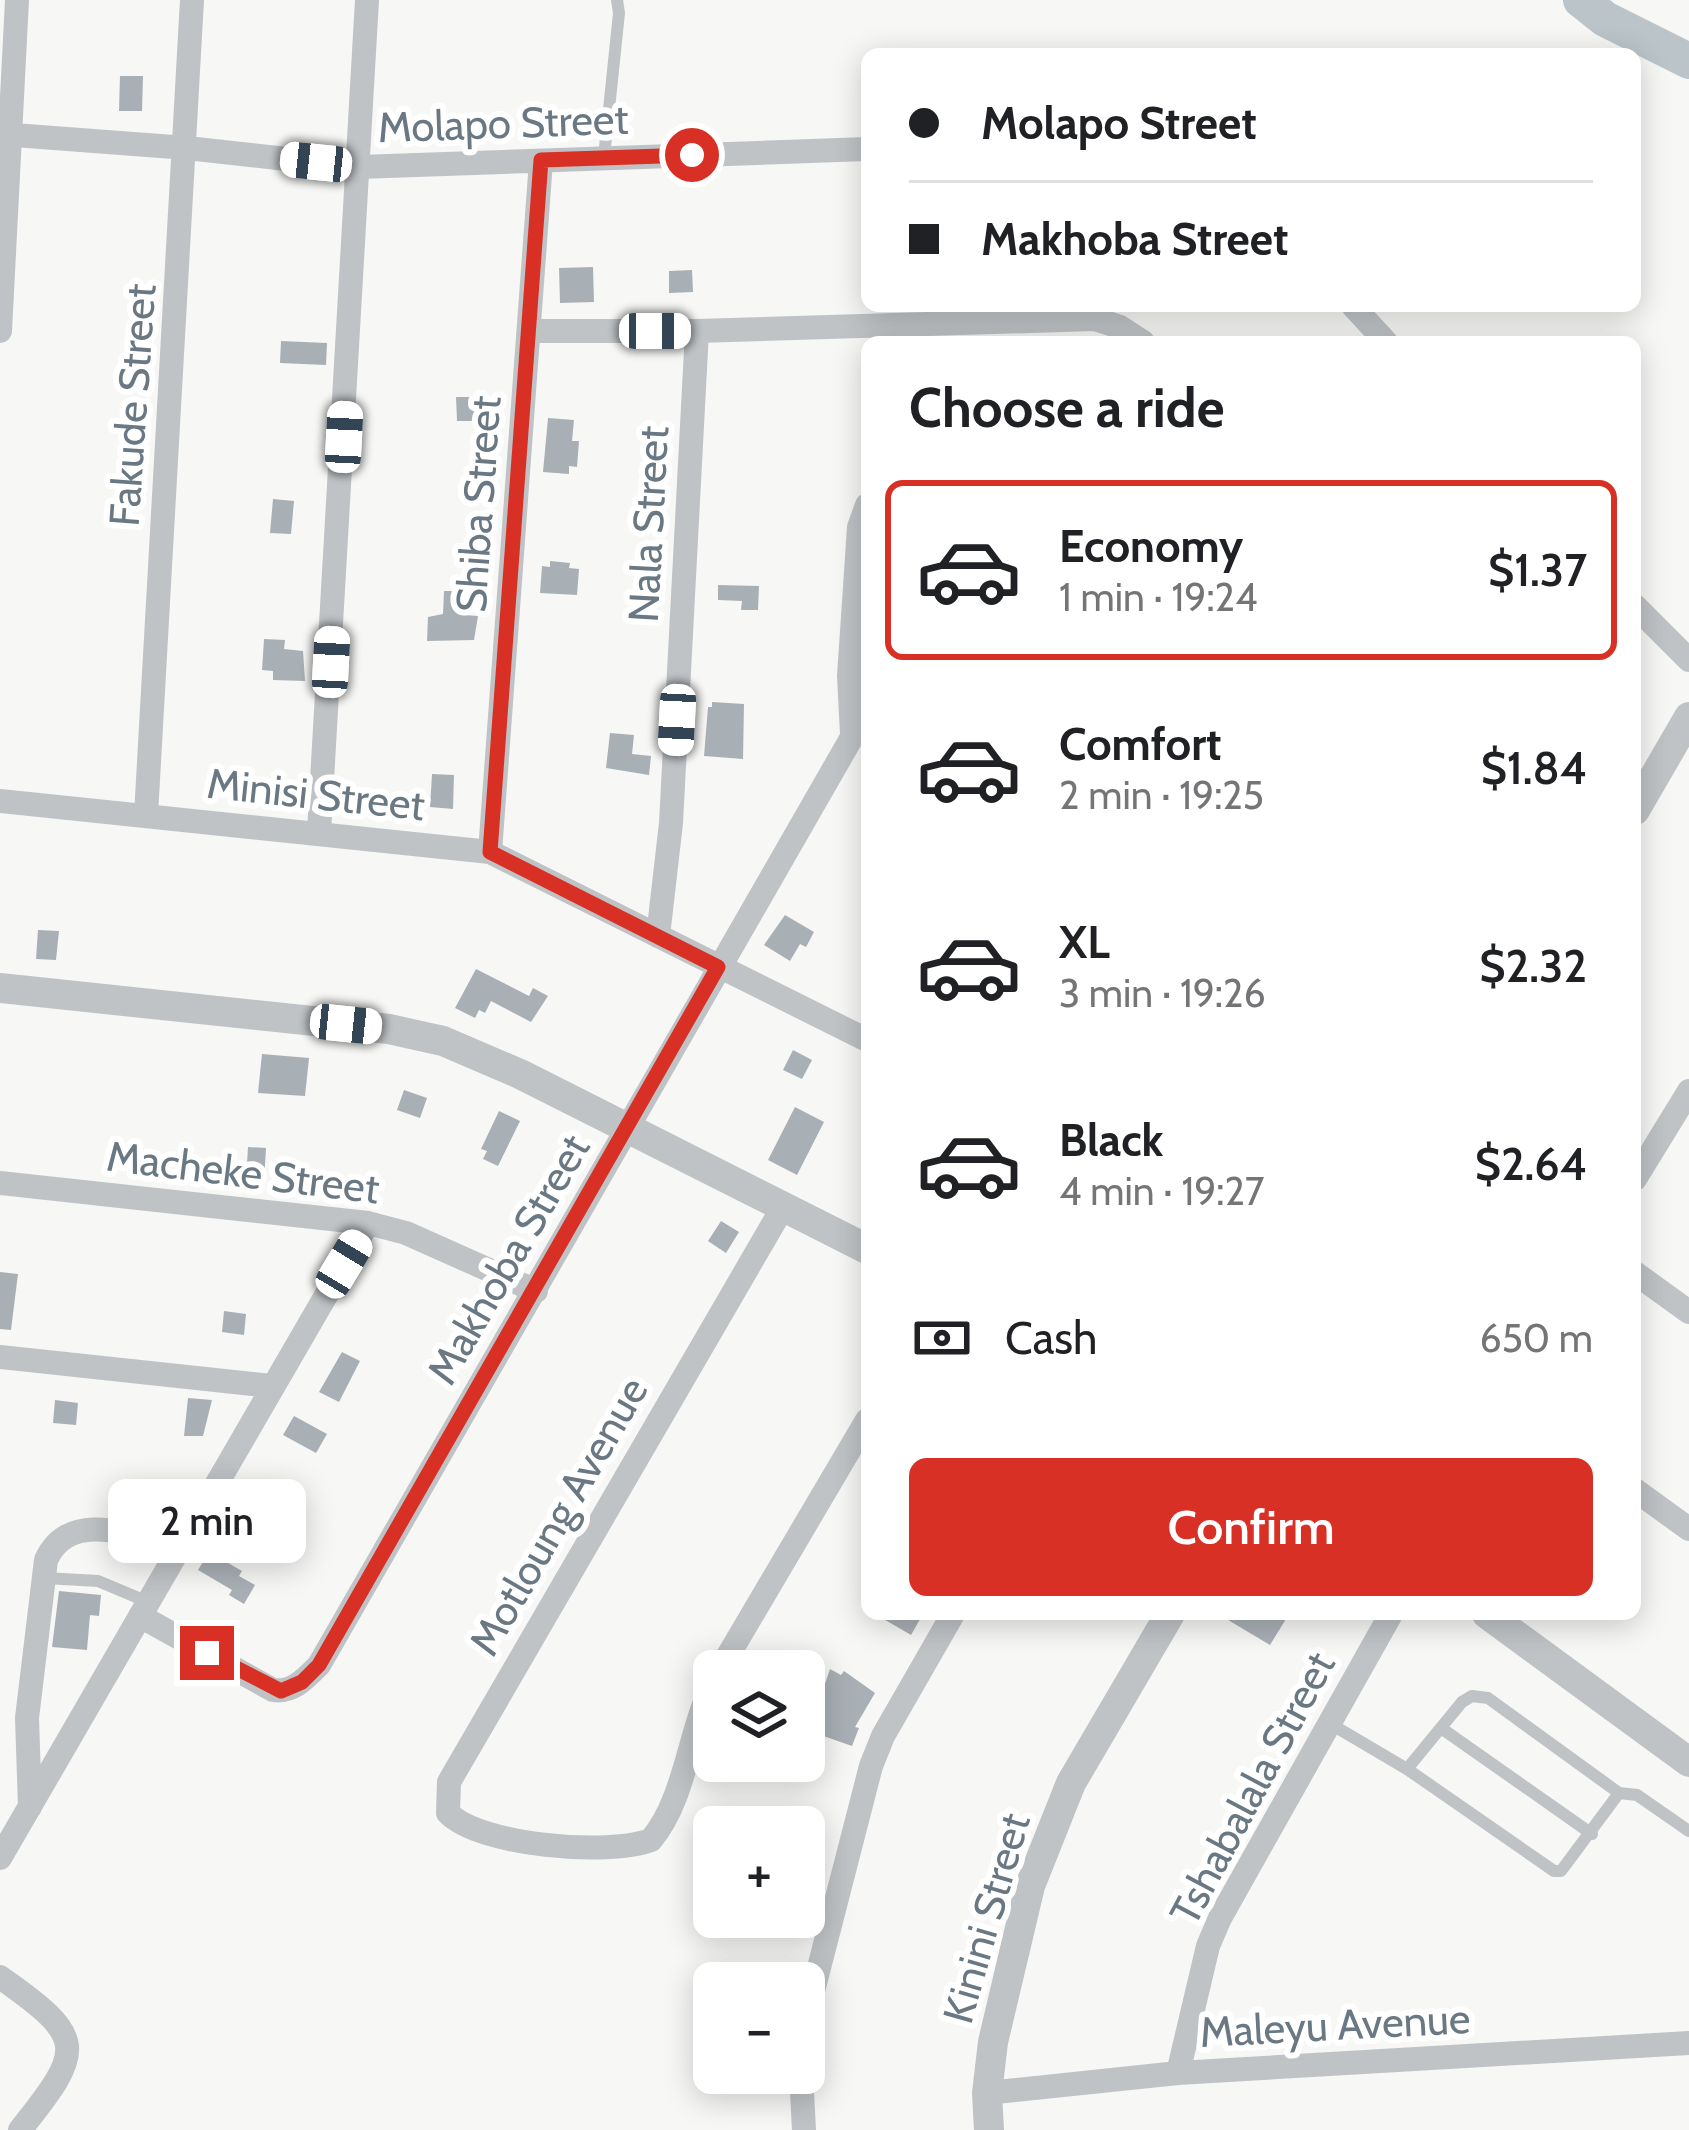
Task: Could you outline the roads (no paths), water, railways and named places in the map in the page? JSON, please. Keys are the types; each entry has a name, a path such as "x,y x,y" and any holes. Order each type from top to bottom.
{"street":[{"path":"0,332 6,135 17,0"},
{"name":"Fakude Street","path":"146,814 192,0"},
{"path":"319,832 367,0"},
{"name":"Molapo Street","path":"6,135 359,167 861,149"},
{"name":"Shiba Street","path":"490,852 541,160"},
{"path":"530,331 697,331 1099,312 1134,336"},
{"path":"1358,312 1380,336"},
{"name":"Nala Street","path":"658,936 671,823 697,331"},
{"path":"852,737 849,676 861,522"},
{"path":"1641,612 1689,659"},
{"path":"1641,800 1689,717"},
{"name":"Makhoba Street","path":"144,1609 273,1690 302,1682 319,1665 861,721"},
{"name":"Minisi Street","path":"0,801 490,852 861,1037"},
{"path":"0,988 422,1036 520,1074 861,1247"},
{"path":"1641,1169 1688,1093"},
{"name":"Macheke Street","path":"0,1183 368,1223 406,1233 536,1291"},
{"name":"Motloung Avenue","path":"693,1735 675,1804 651,1840 614,1849 504,1839 459,1825 448,1813 449,1782 783,1207"},
{"path":"0,1858 368,1223"},
{"path":"1641,1278 1689,1312"},
{"path":"0,1357 271,1386"},
{"path":"731,1650 861,1430"},
{"path":"1641,1494 1689,1529"},
{"path":"30,1808 27,1718 52,1548 75,1531 97,1528 179,1547"},
{"path":"820,1962 871,1766 883,1736 950,1620"},
{"name":"Kinini Street","path":"989,2130 992,2042 1019,1925 1046,1843 1070,1783 1166,1620"},
{"name":"Tshabalala Street","path":"1178,2073 1208,1946 1388,1620"},
{"path":"1495,1620 1689,1762"},
{"path":"0,1978 60,2025 69,2047 60,2078 20,2130"},
{"name":"Maleyu Avenue","path":"987,2093 1178,2073 1689,2043"},
{"path":"802,2094 804,2130"}],"lane":[{"path":"604,158 617,0"},
{"path":"44,1578 98,1581 144,1609"},
{"path":"1407,1768 1472,1696 1488,1698 1619,1793 1637,1795 1689,1831"},
{"path":"1329,1723 1407,1768 1554,1871 1562,1871 1619,1793"},
{"path":"1441,1728 1592,1834"}],"waterway":[{"path":"1581,0 1605,19 1689,61"}]}
